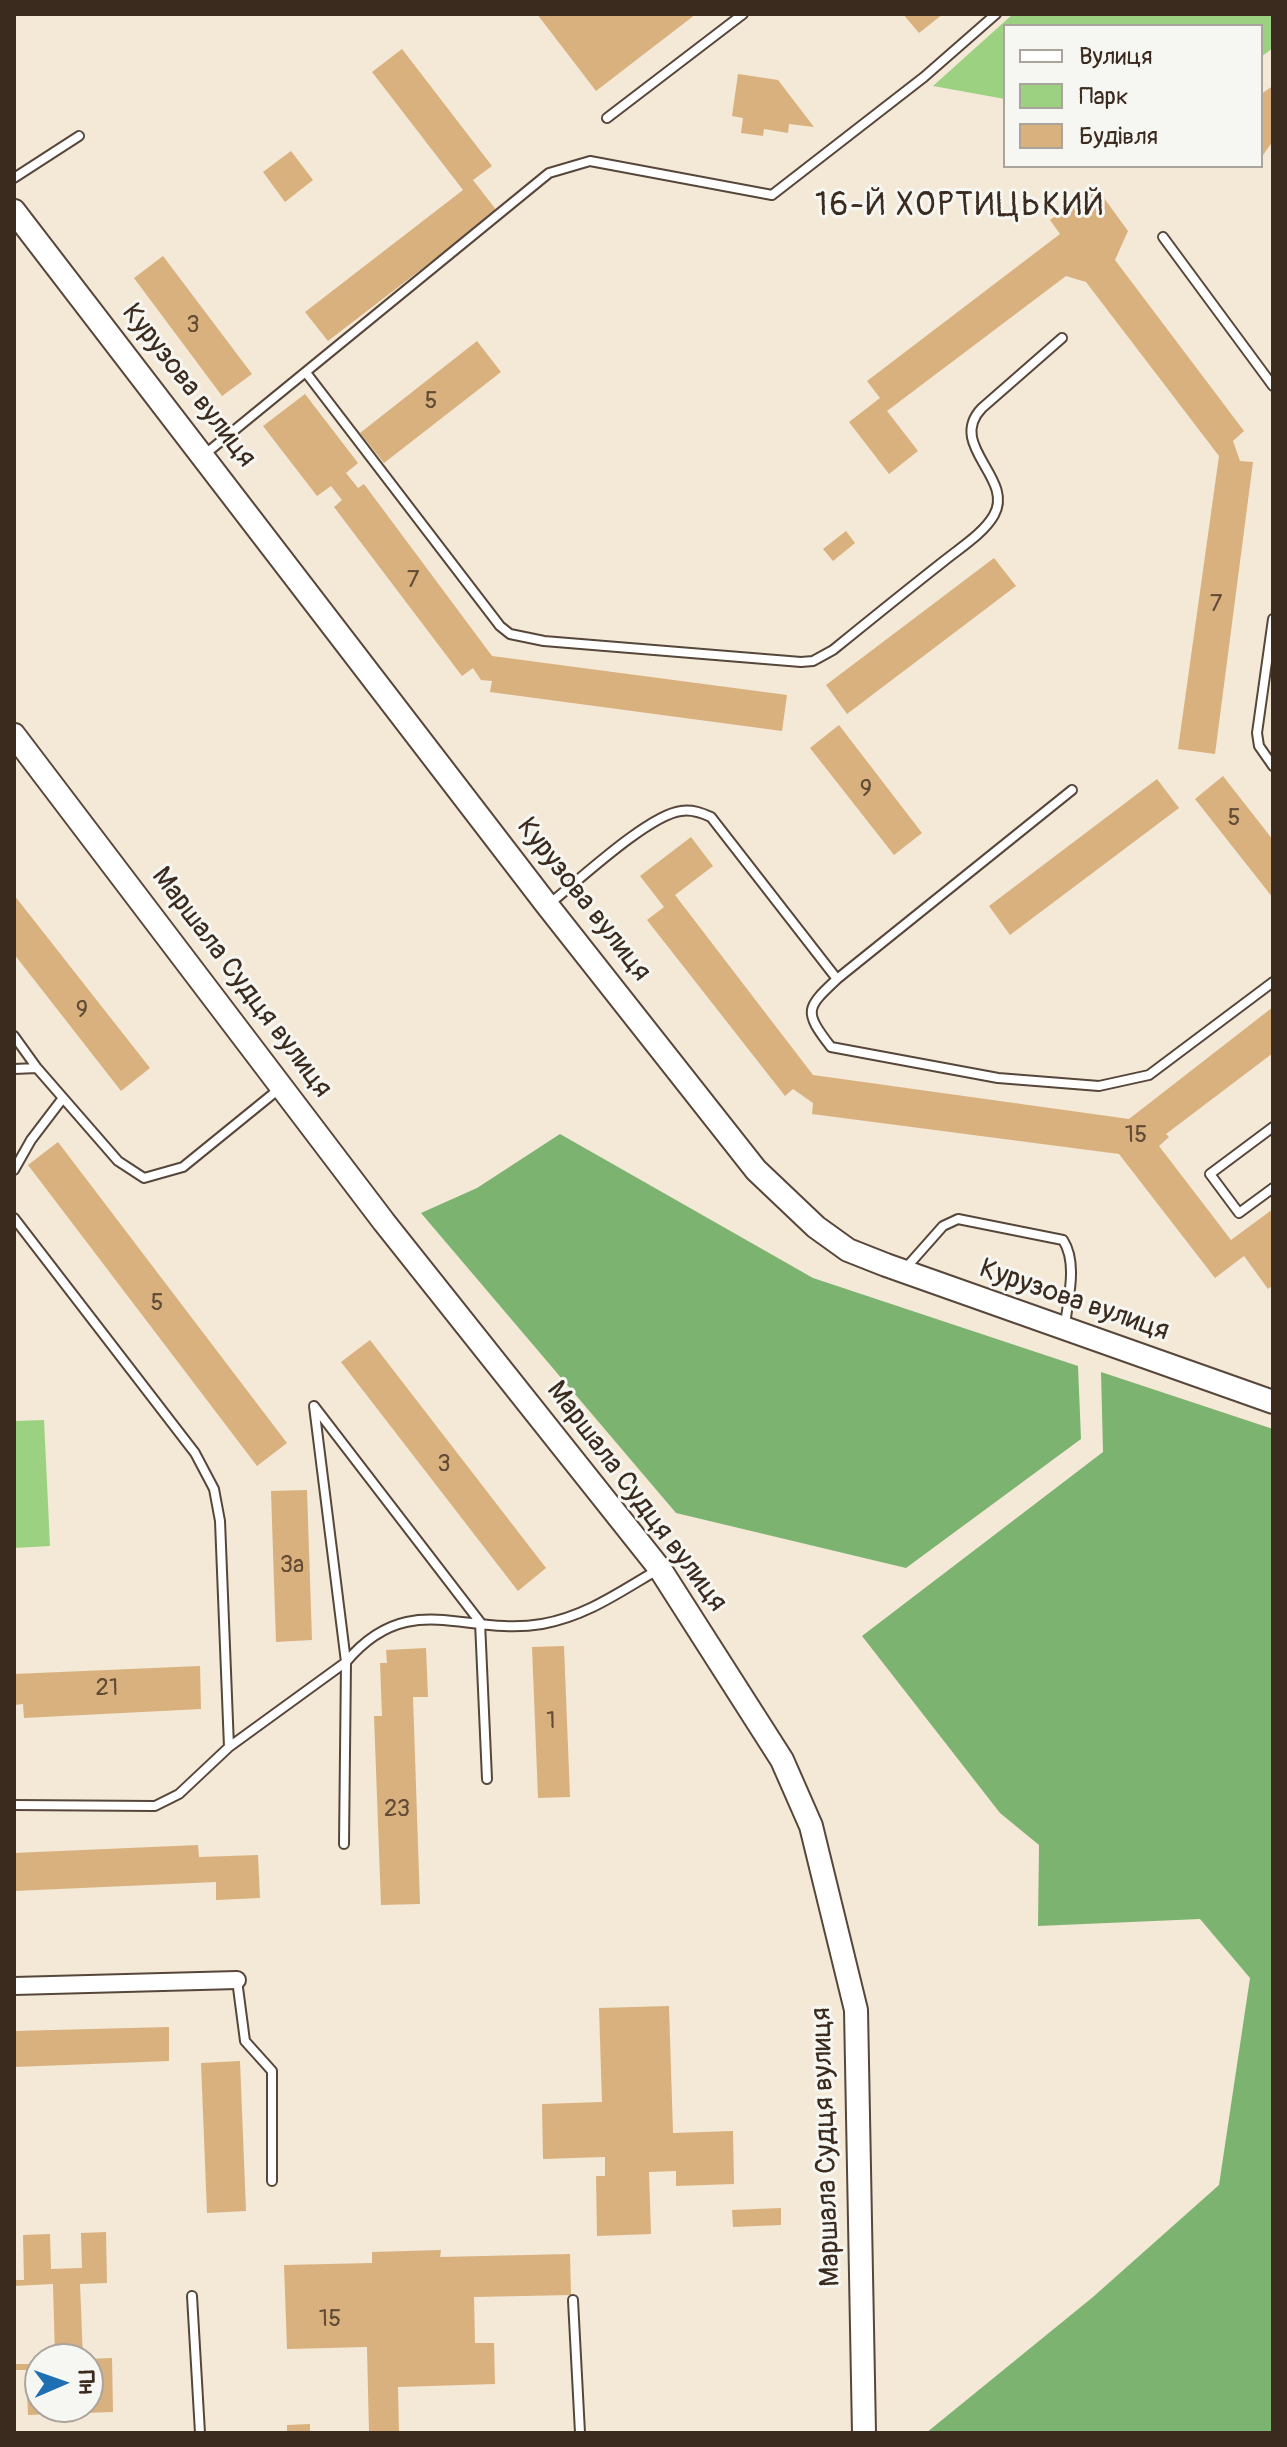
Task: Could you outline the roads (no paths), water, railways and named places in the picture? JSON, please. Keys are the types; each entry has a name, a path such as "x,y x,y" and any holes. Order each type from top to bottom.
{"street":[{"name":"Курузова вулиця","path":"14,211 547,905 756,1170 816,1227 848,1250 903,1272 1273,1402"},
{"name":"Маршала Судця вулиця","path":"14,735 485,1351 660,1569 782,1760 811,1826 856,2010 864,2433"},
{"path":"14,1986 237,1980"}],"lane":[{"path":"607,118 743,14"},
{"path":"204,455 307,374 348,334 549,173 590,161 772,195 924,77 996,14"},
{"path":"14,178 79,136"},
{"path":"1163,237 1273,386"},
{"path":"307,374 398,497 510,634 544,641 801,662 813,661 833,650 967,542 994,516 998,498 970,438 972,420 1062,338"},
{"path":"1273,619 1257,733 1259,746 1273,766"},
{"path":"1072,790 813,1001 810,1009 827,1042 838,1050 998,1078 1099,1086 1149,1075 1273,982"},
{"path":"547,905 654,820 680,811 697,812 711,817 837,979"},
{"path":"14,1036 37,1068 118,1161 144,1178 183,1167 282,1086"},
{"path":"14,1069 37,1068"},
{"path":"14,1170 31,1140 63,1098"},
{"path":"1273,1127 1210,1174 1239,1213 1273,1188"},
{"path":"14,1218 195,1453 214,1489 220,1521 229,1747"},
{"path":"903,1272 943,1226 958,1219 1063,1240 1070,1251 1071,1267 1065,1330"},
{"path":"344,1844 346,1662 314,1406 480,1622 487,1779"},
{"path":"14,1805 155,1806 179,1794 229,1747 346,1662 373,1635 391,1624 541,1624 586,1613 660,1569"},
{"path":"237,1980 245,2041 272,2071 272,2181"},
{"path":"192,2296 200,2433"},
{"path":"573,2300 580,2433"}],"district":[{"name":"16-Й ХОРТИЦЬКИЙ","path":"960,207"}]}
